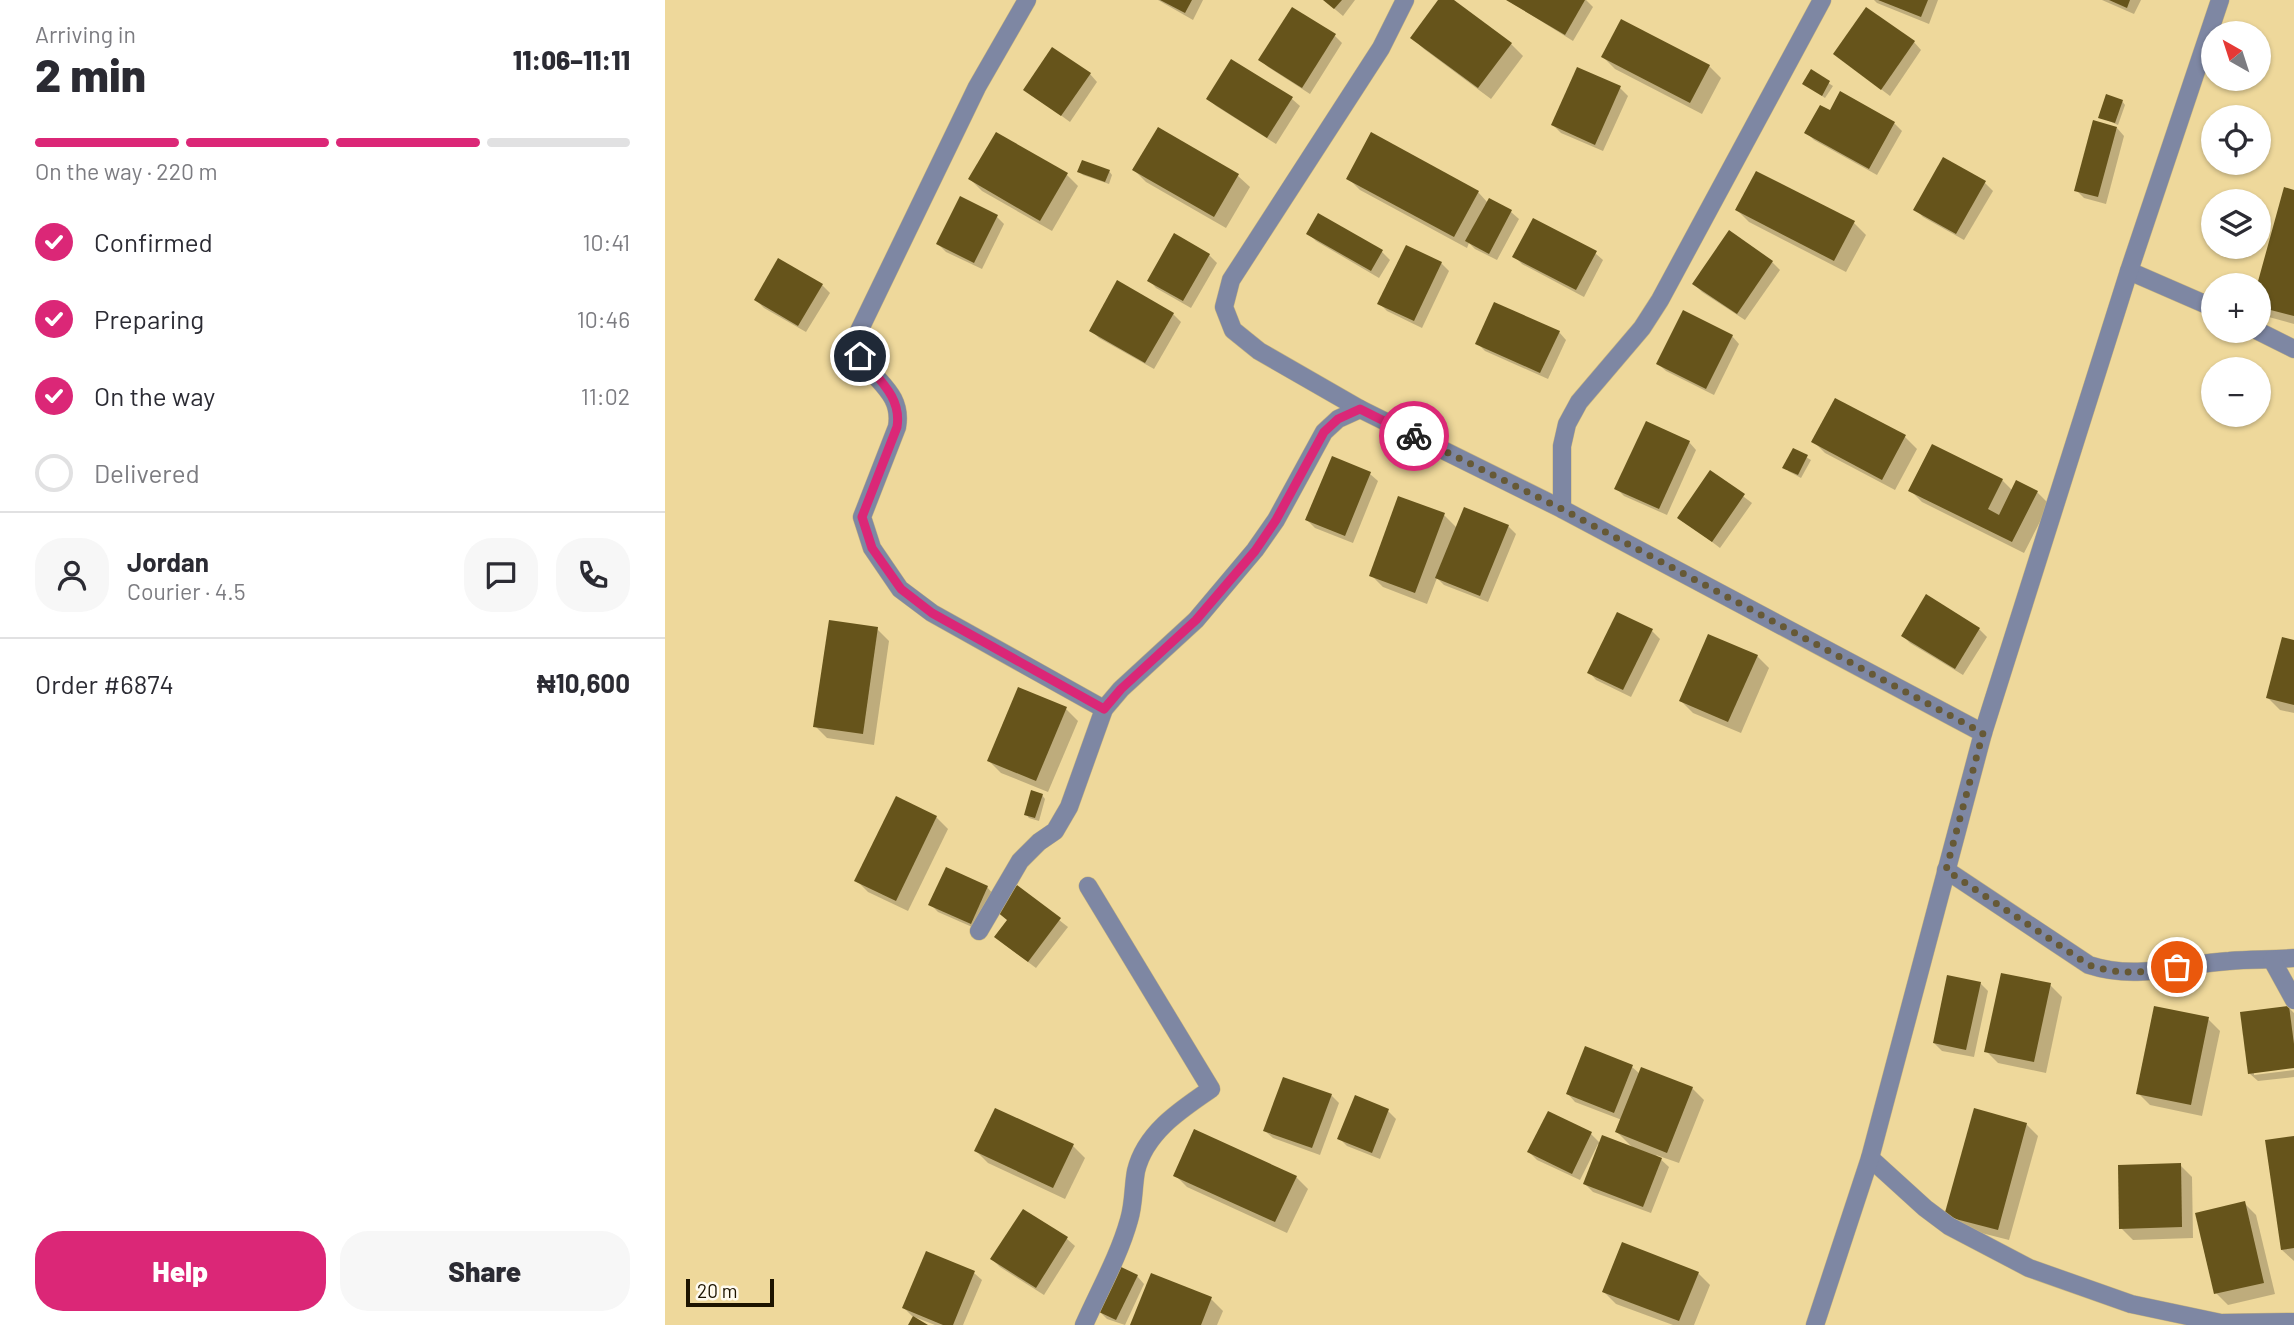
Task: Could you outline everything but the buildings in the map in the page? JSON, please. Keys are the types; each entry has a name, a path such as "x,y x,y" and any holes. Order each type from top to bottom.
{"street":[{"path":"1027,0 977,88 859,331 856,345 860,356 895,400 900,413 862,517 872,548 901,589 932,613 1104,709"},
{"path":"1405,0 1381,48 1231,280 1224,307 1233,330 1259,351 1360,409 1562,509 1983,733"},
{"path":"1815,1325 1870,1158 1983,733 2129,271 2220,0"},
{"path":"1562,509 1562,446 1567,424 1579,402 1642,328 1660,300 1819,2"},
{"path":"2129,271 2201,302"},
{"path":"2271,338 2294,349"},
{"path":"979,931 1020,861 1055,831 1069,807 1104,709 1121,689 1196,620 1255,551 1276,520 1324,432 1338,419 1360,409"},
{"path":"1946,870 2089,965 2110,972 2140,973 2230,960 2294,958"},
{"path":"1084,1325 1130,1219 1136,1172 1142,1152 1155,1134 1180,1110 1211,1089 1088,886"},
{"path":"2272,960 2294,1000"},
{"path":"1870,1158 1924,1208 1949,1226 2029,1268 2131,1304 2221,1323 2294,1322"}],"way so far":[{"path":"1414,436 1562,509 1983,733 1946,870 2089,965 2110,972 2140,973 2177,967"}],"route":[{"path":"860,356 895,400 900,413 862,517 872,548 901,589 932,613 1104,709 1121,689 1196,620 1255,551 1276,520 1324,432 1338,419 1360,409 1414,436"}]}
